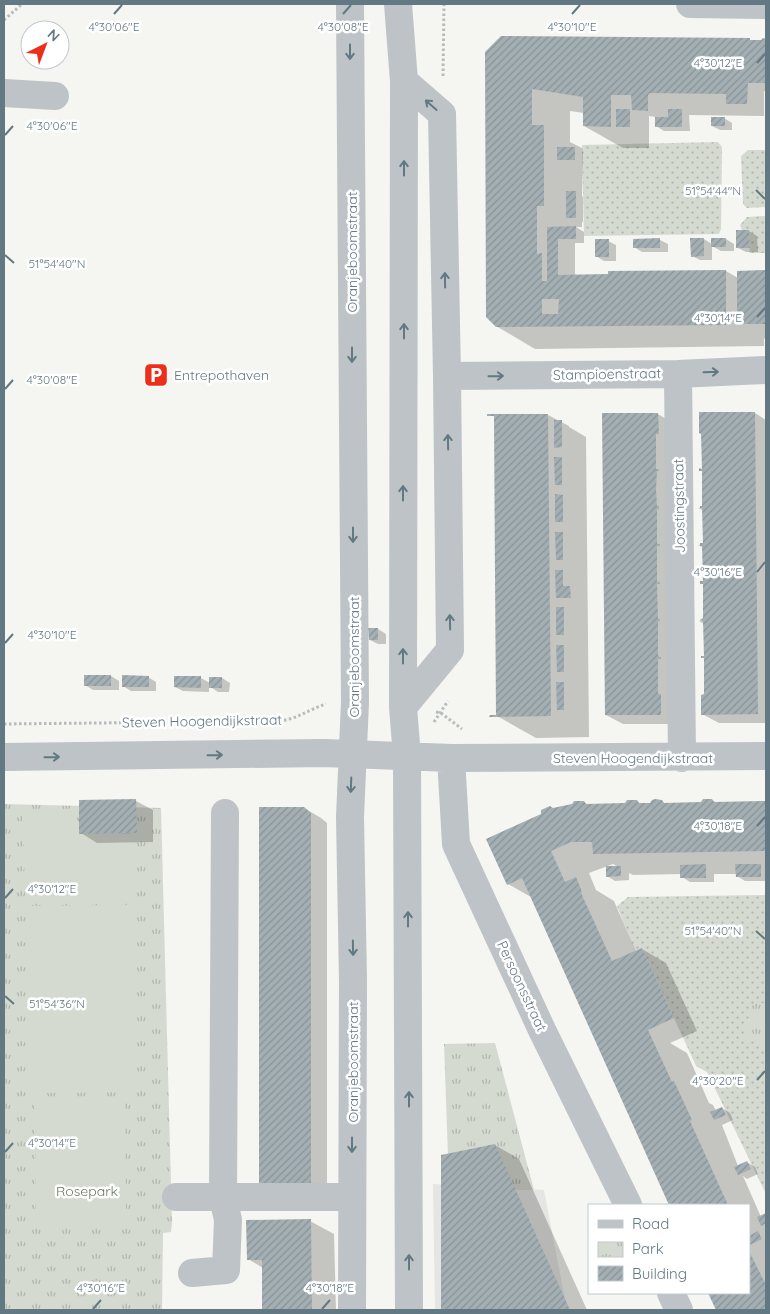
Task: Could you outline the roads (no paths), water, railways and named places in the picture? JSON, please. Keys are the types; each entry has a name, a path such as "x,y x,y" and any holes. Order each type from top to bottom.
{"street":[{"name":"Oranjeboomstraat","path":"350,4 354,702 350,817 353,981 352,1310"},
{"path":"398,4 404,82 403,707 407,757 409,1310"},
{"path":"690,4 766,5"},
{"path":"403,707 450,650 442,114 404,82"},
{"path":"4,93 55,96"},
{"name":"Stampioenstraat","path":"447,376 678,374 766,370"},
{"name":"Joostingstraat","path":"678,374 682,758"},
{"path":"4,757 324,753 353,755"},
{"name":"Steven Hoogendijkstraat","path":"353,755 451,758 766,756"},
{"name":"Persoonsstraat","path":"451,758 456,844 542,1030 628,1204"},
{"path":"192,1273 226,1270 228,1220 222,1197 225,814"},
{"path":"176,1197 352,1197"},
{"path":"671,1294 679,1310"}],"place":[{"name":"Entrepothaven","path":"156,375"}],"park label":[{"name":"Rosepark","path":"87,1191"}]}
